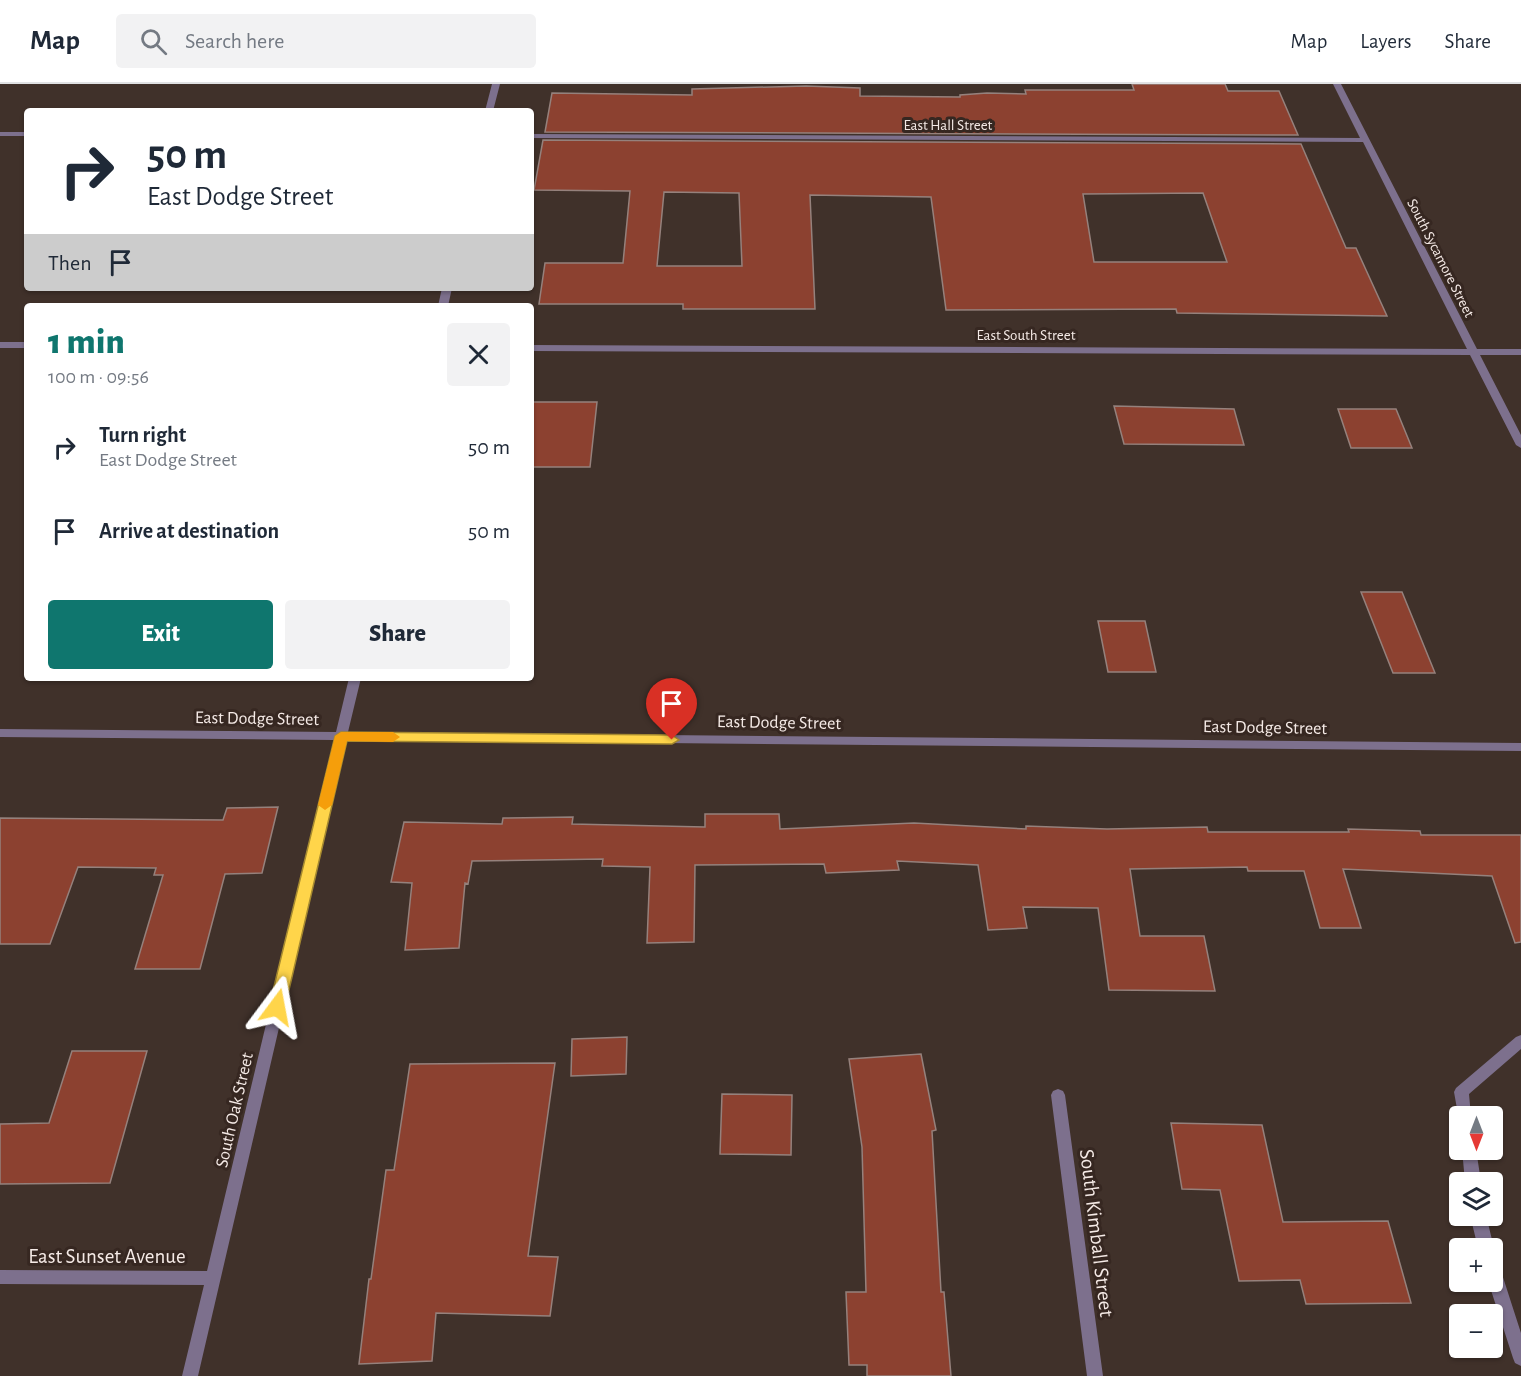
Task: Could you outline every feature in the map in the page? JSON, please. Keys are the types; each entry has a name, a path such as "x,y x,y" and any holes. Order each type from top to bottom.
{"street":[{"path":"490,108 496,84"},
{"name":"South Sycamore Street","path":"1337,84 1521,445"},
{"path":"0,134 24,134"},
{"name":"East Hall Street","path":"534,136 1366,140"},
{"path":"0,345 24,345"},
{"name":"East South Street","path":"534,348 1521,352"},
{"name":"South Oak Street","path":"190,1376 354,681"},
{"name":"East Dodge Street","path":"0,733 1521,747"},
{"path":"1463,1106 1461,1092 1521,1041"},
{"name":"South Kimball Street","path":"1058,1095 1095,1376"},
{"name":"East Sunset Avenue","path":"0,1277 213,1278"},
{"path":"1500,1292 1521,1358"}],"building":[{"path":"1132,84 1225,84 1228,91 1279,91 1298,135 545,132 552,93 692,95 692,89 806,86 860,88 860,96 960,97 960,95 987,93 1026,94 1025,90 1134,90"},
{"path":"543,140 1301,144 1346,248 1356,248 1387,316 1177,313 1176,309 946,310 931,197 810,195 815,309 683,309 683,304 539,304 545,263 623,263 630,191 534,190","holes":["664,192 739,193 742,266 657,266","1203,193 1227,262 1094,262 1083,194"]},
{"path":"534,402 597,402 590,467 534,467"},
{"path":"1114,406 1234,409 1244,445 1124,444"},
{"path":"1338,409 1396,409 1412,448 1351,448"},
{"path":"1361,592 1402,592 1435,673 1393,673"},
{"path":"1098,621 1145,621 1156,672 1108,672"},
{"path":"278,807 262,873 225,874 200,969 135,969 163,875 154,875 156,868 78,867 50,944 0,944 0,818 223,820 227,808"},
{"path":"705,814 779,814 780,829 914,823 1026,829 1026,826 1107,829 1207,827 1208,832 1349,832 1348,829 1420,831 1421,835 1521,835 1521,942 1515,943 1492,876 1343,869 1361,928 1320,928 1304,871 1248,871 1247,867 1130,869 1140,936 1204,936 1215,991 1109,990 1098,908 1023,907 1027,928 988,930 978,865 897,861 899,870 826,873 824,864 695,865 694,942 647,943 650,867 602,866 603,859 472,861 468,884 465,883 459,948 405,950 412,883 391,882 404,822 502,824 503,818 573,817 572,824 705,827"},
{"path":"627,1037 626,1074 571,1076 572,1039"},
{"path":"72,1051 147,1051 110,1183 0,1184 0,1124 49,1123"},
{"path":"921,1054 936,1130 932,1131 941,1292 944,1292 951,1376 867,1376 867,1365 849,1365 846,1292 866,1292 862,1147 849,1059"},
{"path":"555,1063 528,1256 558,1257 550,1316 436,1313 432,1361 359,1364 369,1279 371,1279 386,1170 394,1170 410,1064"},
{"path":"722,1094 792,1095 791,1155 720,1154"},
{"path":"1171,1123 1262,1125 1283,1222 1388,1221 1411,1303 1306,1304 1300,1280 1239,1281 1220,1190 1182,1189"}],"slow traffic":[{"path":"325,805 341,736 393,737"}],"route":[{"path":"277,1007 341,736 672,740"}]}
